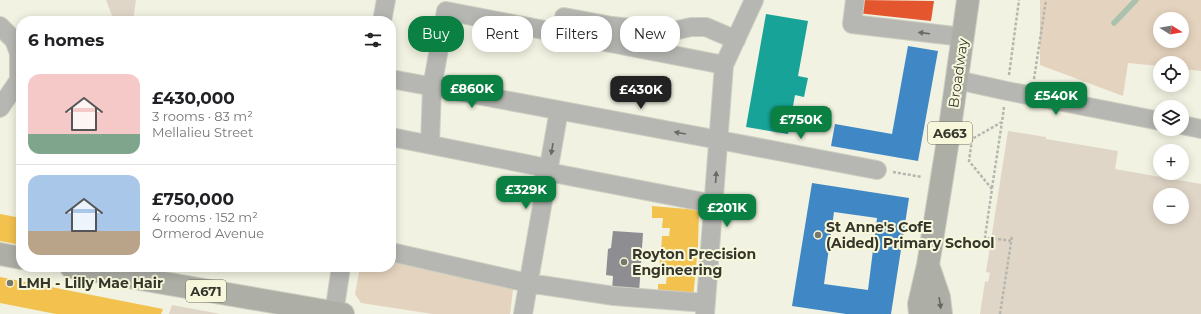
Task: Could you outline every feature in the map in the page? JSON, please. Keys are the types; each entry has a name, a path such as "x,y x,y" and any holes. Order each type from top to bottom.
{"main road":[{"name":"Broadway","path":"920,314 919,304 928,265 968,0"},
{"path":"0,254 16,257"},
{"name":"Broadway","path":"928,265 939,297 942,314"},
{"name":"A671","path":"122,272 288,309 338,313"}],"street":[{"path":"383,16 386,0"},
{"path":"396,253 528,283 705,308 724,65 754,0"},
{"path":"855,0 852,24 963,37"},
{"path":"430,144 432,87 446,11 724,65"},
{"path":"0,26 14,40 16,45"},
{"path":"612,26 669,32 691,27 706,27 736,40"},
{"path":"396,80 876,170"},
{"path":"957,80 1153,120"},
{"path":"0,108 16,86"},
{"path":"523,314 559,110"},
{"path":"1189,126 1201,129"},
{"path":"396,137 537,166 548,172 714,204"},
{"path":"338,313 341,272"}],"path":[{"path":"1010,70 1019,0"},
{"path":"1033,83 1046,0"},
{"path":"1005,104 985,237 1011,241"},
{"path":"992,189 969,161 970,147 972,139 1002,122"},
{"path":"876,170 922,177"},
{"path":"1000,314 1012,236"}],"shaded area":[{"path":"106,0 136,0 134,16 112,16"},
{"path":"1040,0 1201,0 1201,71 1189,70 1189,56 1153,56 1153,65 1128,63 1123,96 1040,65"},
{"path":"1008,131 1118,151 1115,169 1153,176 1153,180 1178,180 1201,184 1201,314 980,314 985,281 988,282 990,273 986,272"},
{"path":"396,262 514,281 510,314 433,314 361,303 355,294 359,272 396,272"},
{"path":"172,305 221,314 169,314"}],"building: Homes":[{"path":"652,206 699,210 698,245 693,299 658,295 658,284 666,284 667,275 659,274 660,259 668,259 668,252 661,251 662,236 669,236 670,228 662,228 663,218 652,218"},
{"path":"0,214 16,217 16,244 0,241"},
{"path":"0,277 163,309 161,314 56,314 0,303"}],"building: Shops":[{"path":"859,0 934,1 931,21 857,13"}],"building: Schools":[{"path":"908,46 938,51 918,161 831,146 835,124 892,134"},
{"path":"812,183 909,198 891,314 846,314 792,306","holes":["834,212 877,218 868,290 824,284"]}],"building: Public":[{"path":"766,14 808,21 798,76 808,78 804,97 795,95 788,134 746,127"}],"building: Industry":[{"name":"Royton Precision Engineering","path":"613,231 643,233 639,293 612,290 613,276 606,275 608,249 611,248"}],"waterway":[{"path":"1114,23 1136,0"}],"place":[{"name":"St Anne's CofE (Aided) Primary School","path":"818,235"},
{"name":"Royton Precision Engineering","path":"624,262"},
{"name":"LMH - Lilly Mae Hair","path":"10,283"}]}
